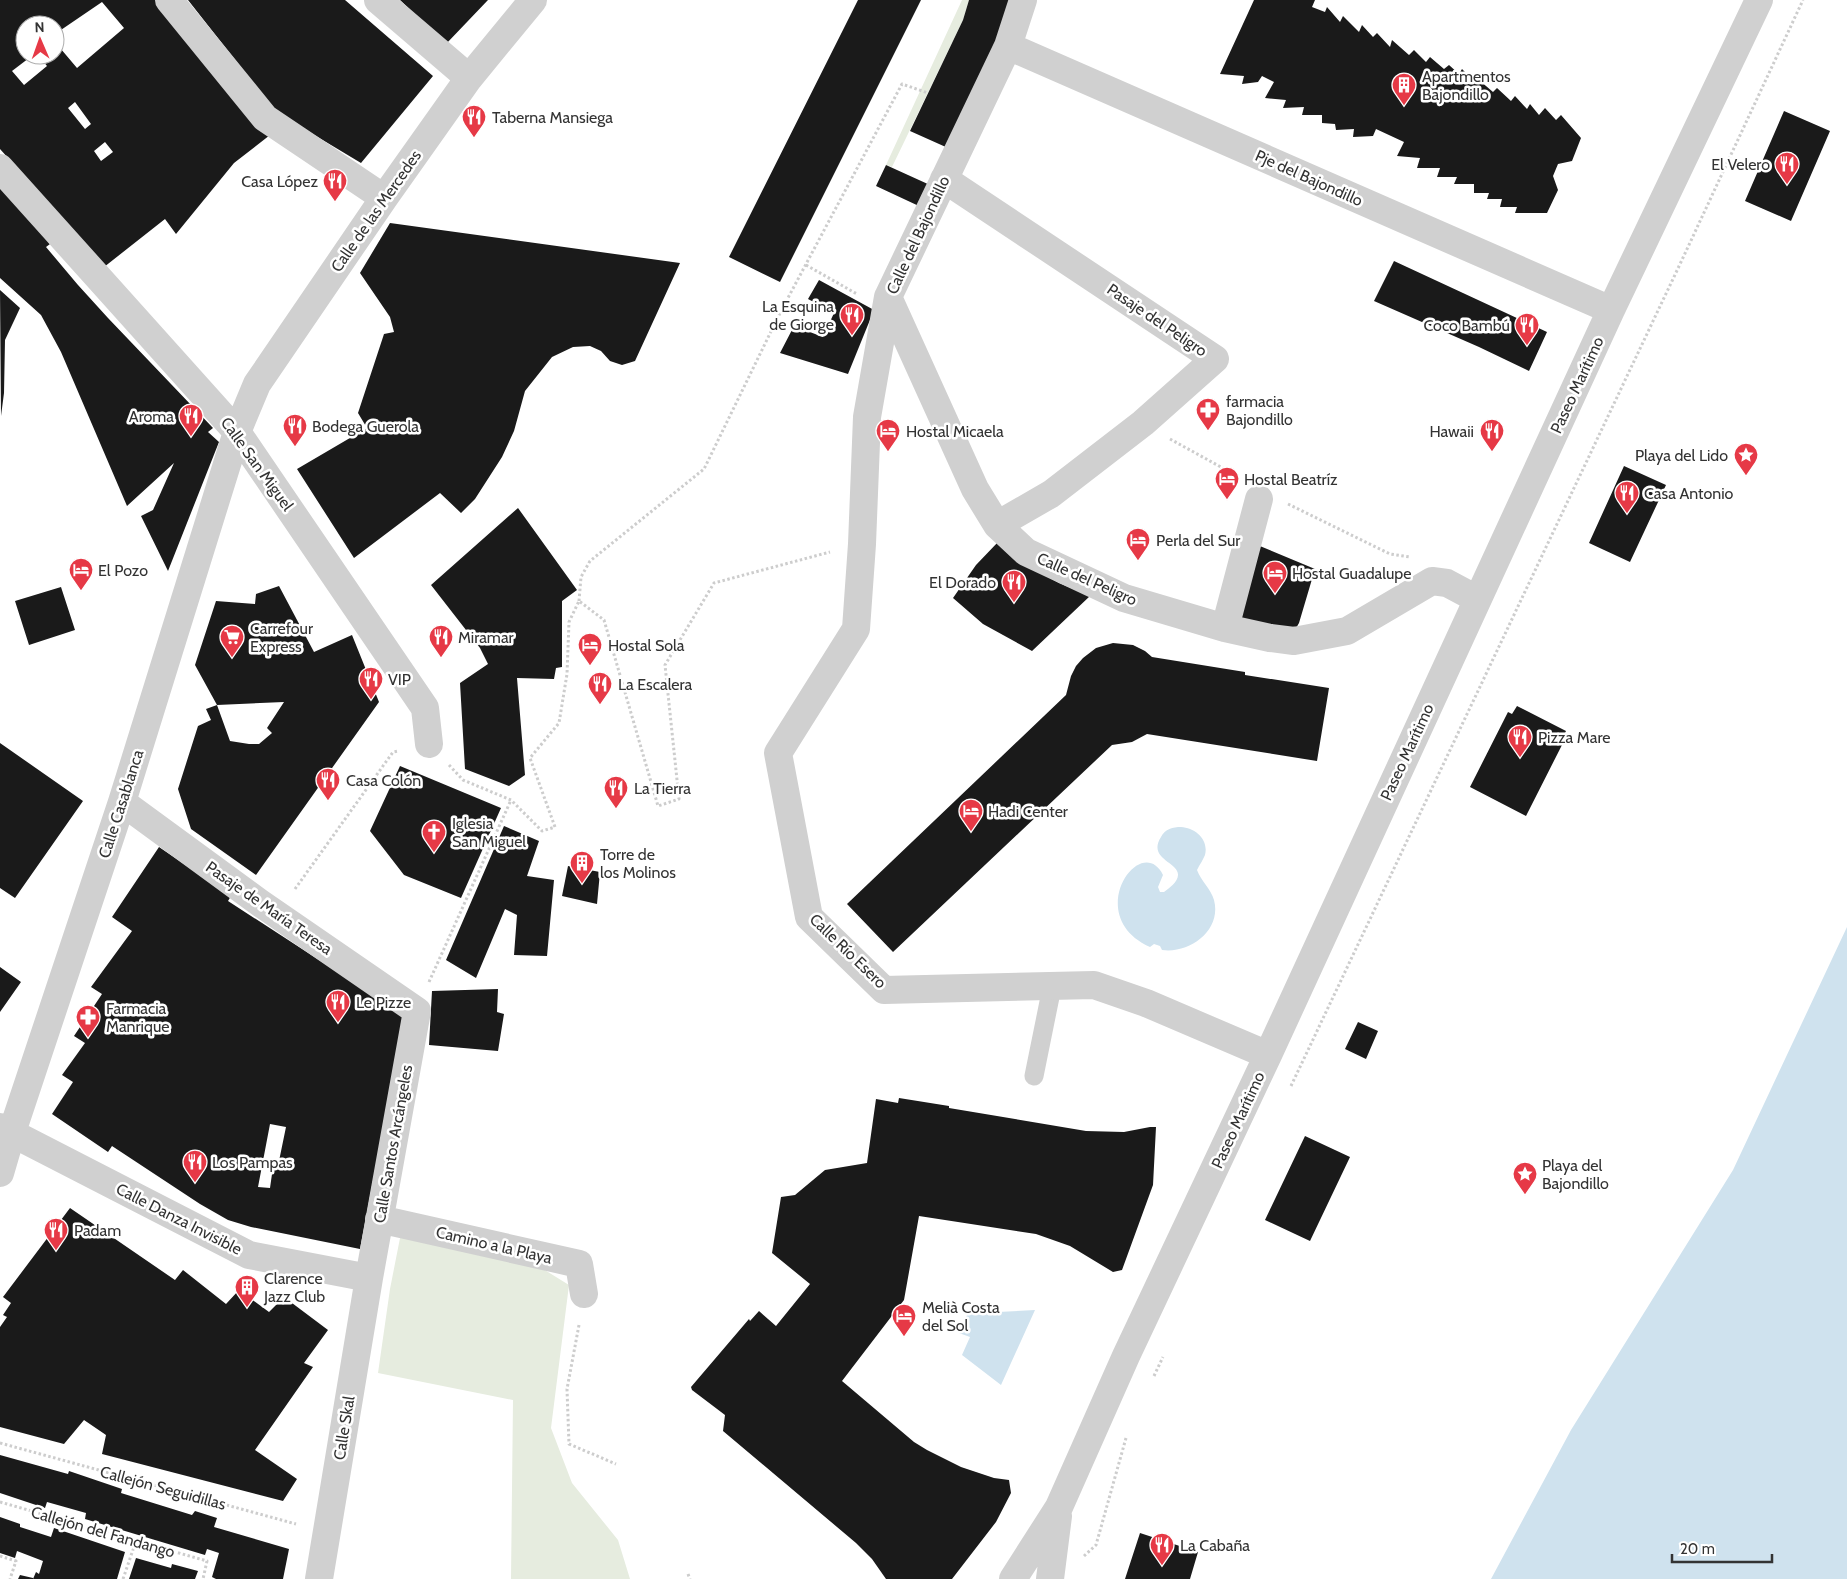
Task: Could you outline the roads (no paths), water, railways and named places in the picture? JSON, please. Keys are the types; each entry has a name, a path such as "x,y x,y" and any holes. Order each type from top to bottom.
{"street":[{"path":"169,0 265,118 384,198"},
{"path":"378,0 469,78"},
{"name":"Calle de las Mercedes","path":"237,432 257,384 384,198 469,78 533,0"},
{"name":"Calle del Bajondillo","path":"862,544 867,418 888,297 1008,46 1023,0"},
{"name":"Paseo Marítimo","path":"1014,1579 1059,1507 1126,1356 1268,1055 1611,310 1759,0"},
{"name":"Pje del Bajondillo","path":"1008,46 1611,310"},
{"name":"Calle San Miguel","path":"0,168 237,432 425,708 429,744"},
{"name":"Pasaje del Peligro","path":"944,179 1215,359 1143,423 1051,494 997,524"},
{"name":"Calle del Peligro","path":"888,297 975,489 997,524 1026,552 1124,598 1225,628 1294,641 1318,638 1347,631 1432,581 1447,583 1477,599"},
{"name":"Calle Casablanca","path":"0,1173 6,1129 122,802 237,432"},
{"path":"1225,628 1271,500"},
{"name":"Calle Río Esero","path":"862,544 856,629 778,753 809,917 884,990 1094,985 1146,1003 1268,1055"},
{"name":"Pasaje de María Teresa","path":"122,802 276,914 417,1011"},
{"name":"Calle Santos Arcángeles","path":"369,1278 417,1011"},
{"name":"Calle Danza Invisible","path":"6,1129 249,1255 369,1278"},
{"name":"Camino a la Playa","path":"380,1219 579,1264 584,1294"},
{"name":"Calle Skal","path":"319,1579 369,1278"},
{"name":"Paseo Marítimo","path":"1050,1579 1059,1507"}],"lane":[{"path":"1034,1076 1052,987"}],"water":[{"path":"1181,827 1196,832 1203,839 1206,849 1205,855 1197,870 1213,896 1215,911 1213,921 1202,938 1183,948 1162,950 1160,946 1154,944 1150,947 1130,933 1120,916 1118,899 1122,883 1131,870 1142,863 1153,864 1163,875 1158,887 1160,892 1164,892 1171,887 1178,878 1177,871 1160,855 1158,844 1167,830"},
{"path":"1847,927 1847,1579 1491,1579 1571,1430 1733,1170"},
{"path":"971,1306 998,1312 1035,1310 1001,1385 962,1355 970,1337 959,1333"}],"place":[{"name":"Apartmentos Bajondillo","path":"1404,106"},
{"name":"Taberna Mansiega","path":"474,138"},
{"name":"El Velero","path":"1787,185"},
{"name":"Casa López","path":"335,202"},
{"name":"La Esquina de Giorge","path":"852,336"},
{"name":"Coco Bambú","path":"1527,346"},
{"name":"farmacia Bajondillo","path":"1208,431"},
{"name":"Aroma","path":"191,437"},
{"name":"Bodega Guerola","path":"295,447"},
{"name":"Hostal Micaela","path":"888,452"},
{"name":"Hawaii","path":"1492,452"},
{"name":"Playa del Lido","path":"1746,476"},
{"name":"Hostal Beatríz","path":"1227,500"},
{"name":"Casa Antonio","path":"1627,514"},
{"name":"Perla del Sur","path":"1138,561"},
{"name":"El Pozo","path":"81,591"},
{"name":"Hostal Guadalupe","path":"1275,594"},
{"name":"El Dorado","path":"1014,603"},
{"name":"Carrefour Express","path":"232,658"},
{"name":"Miramar","path":"441,658"},
{"name":"Hostal Sola","path":"590,666"},
{"name":"VIP","path":"371,700"},
{"name":"La Escalera","path":"600,705"},
{"name":"Pizza Mare","path":"1520,758"},
{"name":"Casa Colón","path":"328,801"},
{"name":"La Tierra","path":"616,809"},
{"name":"Hadi Center","path":"971,832"},
{"name":"Iglesia San Miguel","path":"434,853"},
{"name":"Torre de los Molinos","path":"582,884"},
{"name":"Le Pizze","path":"338,1023"},
{"name":"Farmacia Manrique","path":"88,1038"},
{"name":"Los Pampas","path":"195,1183"},
{"name":"Playa del Bajondillo","path":"1525,1195"},
{"name":"Padam","path":"56,1251"},
{"name":"Clarence Jazz Club","path":"247,1308"},
{"name":"Melià Costa del Sol","path":"904,1337"},
{"name":"La Cabaña","path":"1162,1566"}]}
